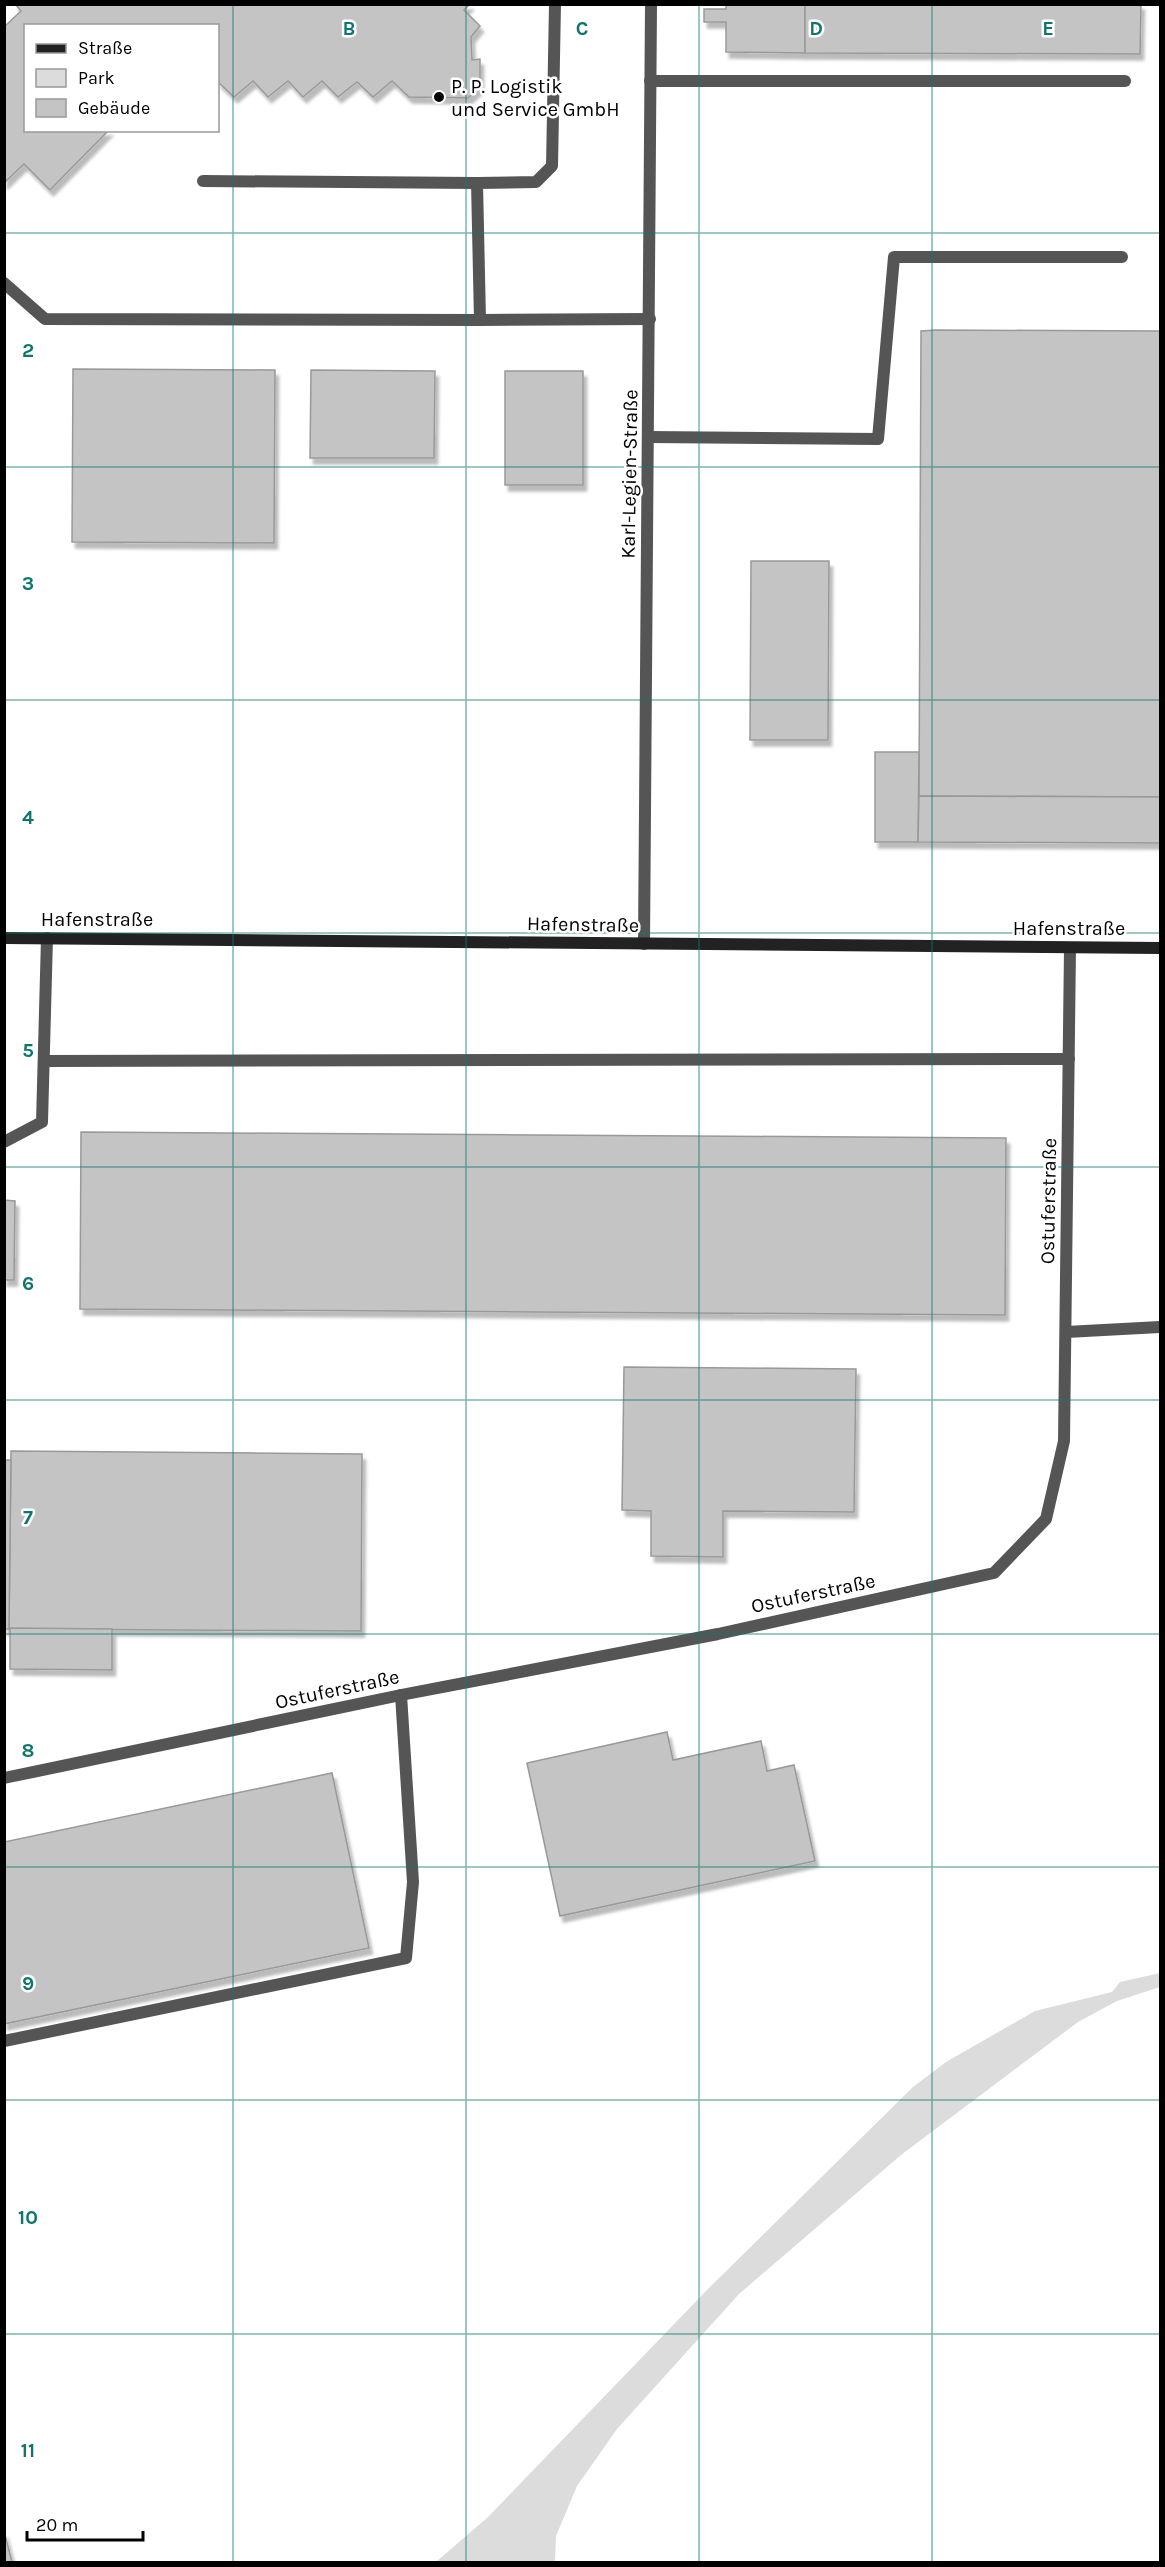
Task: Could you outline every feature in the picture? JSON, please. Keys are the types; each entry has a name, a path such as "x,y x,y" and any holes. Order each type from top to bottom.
{"street":[{"path":"203,180 536,182 552,166 555,4"},
{"name":"Karl-Legien-Straße","path":"644,944 651,4"},
{"path":"650,81 1125,81"},
{"path":"477,183 480,320"},
{"path":"649,437 878,439 894,257 1122,257"},
{"path":"4,283 45,319 650,319"},
{"name":"Hafenstraße","path":"4,938 1161,948"},
{"path":"4,1142 42,1122 47,938"},
{"name":"Ostuferstraße","path":"4,1778 401,1695 718,1634 994,1573 1046,1519 1064,1441 1070,948"},
{"path":"44,1061 1069,1059"},
{"path":"1066,1332 1161,1327"},
{"path":"4,2041 406,1958 413,1882 401,1695"}],"green space":[{"path":"1160,1973 1160,1987 1117,2001 1078,2022 901,2155 739,2294 617,2429 577,2486 556,2536 555,2562 436,2562 488,2517 706,2291 913,2087 946,2062 1035,2011 1112,1992 1120,1982"}],"building":[{"name":"P. P. Logistik und Service GmbH","path":"15,4 470,4 464,10 480,26 471,37 472,60 480,59 480,87 468,98 409,97 392,81 373,97 357,82 338,97 322,81 303,97 288,81 268,97 253,81 234,97 219,83 219,24 24,24 24,132 107,132 50,190 24,164 4,183 4,27 21,11"},
{"path":"726,4 805,4 805,53 726,52 726,22 704,22 704,9 726,9"},
{"path":"805,4 1141,4 1140,54 805,53"},
{"path":"921,331 1160,331 1160,797 919,796"},
{"path":"73,369 275,370 274,543 72,542"},
{"path":"311,370 435,371 434,458 310,458"},
{"path":"505,371 583,371 583,485 505,485"},
{"path":"751,561 829,561 828,740 750,740"},
{"path":"875,752 919,752 918,842 875,842"},
{"path":"919,796 1160,797 1160,843 918,842"},
{"path":"81,1132 1006,1138 1005,1315 80,1309"},
{"path":"4,1200 15,1201 14,1280 4,1280"},
{"path":"624,1367 856,1369 854,1512 723,1511 723,1557 651,1556 651,1511 622,1510"},
{"path":"11,1451 362,1454 361,1631 9,1629"},
{"path":"4,1460 11,1460 9,1629 4,1629"},
{"path":"10,1628 112,1629 112,1670 10,1669"},
{"path":"667,1732 673,1760 761,1741 767,1771 794,1765 815,1861 560,1916 527,1763"},
{"path":"332,1773 369,1948 4,2024 4,1842"},
{"path":"4,2531 12,2562 4,2562"}],"place":[{"name":"P. P. Logistik und Service GmbH","path":"439,97"}]}
